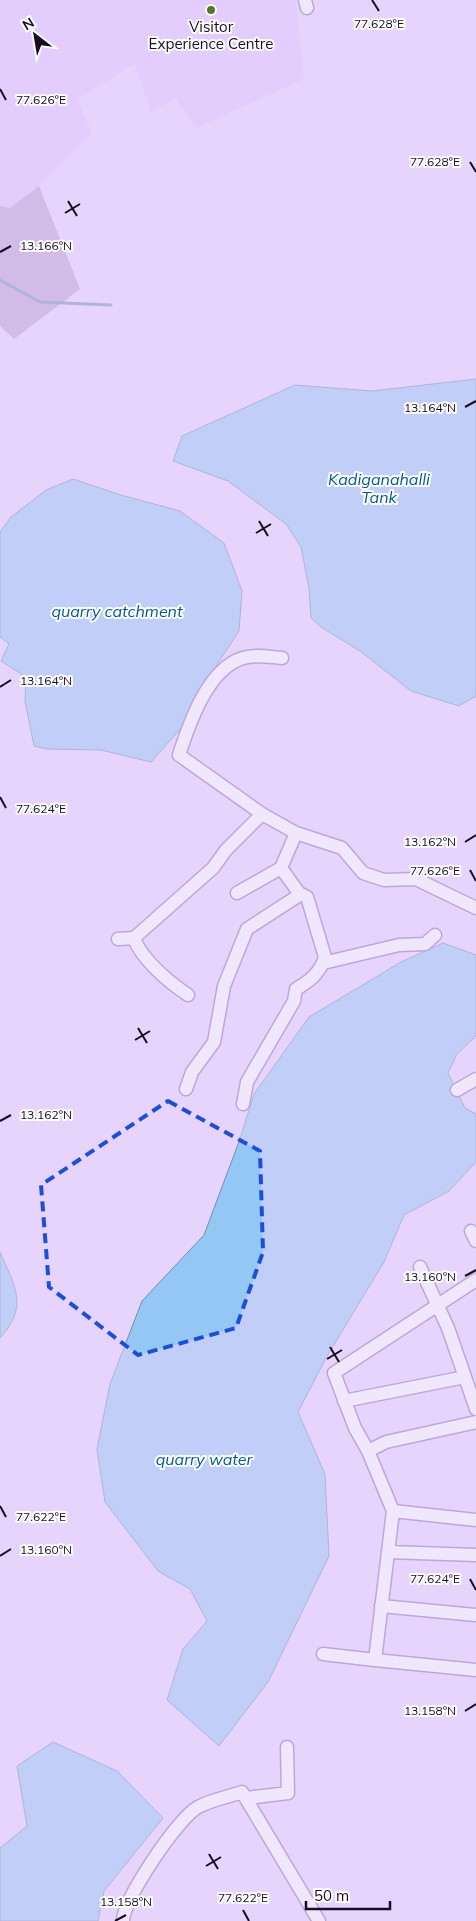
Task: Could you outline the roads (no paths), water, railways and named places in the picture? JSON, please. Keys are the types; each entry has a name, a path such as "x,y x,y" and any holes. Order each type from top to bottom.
{"street":[{"path":"282,658 255,656 242,658 224,667 213,680 187,728 179,755 262,814 296,833 342,848 363,873 384,880 416,878 476,908"},
{"path":"118,939 134,938 213,868 226,850 262,814"},
{"path":"237,893 281,868 296,833"},
{"path":"242,1104 247,1082 294,1001 296,989 312,980 325,957 307,897 300,894 281,868"},
{"path":"186,1089 192,1072 214,1042 224,986 247,929 300,894"},
{"path":"323,963 399,945 425,944 435,935"},
{"path":"134,938 143,954 172,985 188,996"},
{"path":"456,1090 476,1078"},
{"path":"420,1267 438,1304 476,1409"},
{"path":"375,1660 393,1510 368,1451 355,1428 334,1373 476,1280"},
{"path":"344,1401 465,1377"},
{"path":"368,1451 386,1442 476,1422"},
{"path":"393,1510 476,1520"},
{"path":"388,1552 476,1555"},
{"path":"381,1606 476,1615"},
{"path":"323,1654 476,1670"},
{"path":"246,1798 288,1793 287,1746"},
{"path":"123,1921 123,1911 141,1877 167,1840 197,1807 242,1792 319,1921"}],"water":[{"name":"Kadiganahalli Tank","path":"476,379 476,696 459,706 411,691 360,651 321,627 311,618 309,588 301,547 286,524 228,481 173,461 182,436 295,385 372,391"},
{"name":"quarry catchment","path":"73,479 121,495 180,511 224,543 242,591 239,631 209,677 183,726 151,762 101,750 46,749 34,746 25,701 26,677 1,661 9,644 0,637 0,532 11,517 46,490"},
{"name":"quarry water","path":"443,943 476,955 476,1036 457,1054 448,1073 465,1108 476,1114 476,1162 449,1191 404,1215 384,1262 326,1358 298,1412 325,1474 329,1556 268,1682 219,1746 167,1700 183,1649 207,1621 190,1589 158,1571 105,1502 97,1449 110,1384 142,1301 204,1235 240,1139 254,1094 309,1017 401,962"},
{"path":"0,1252 14,1286 17,1306 9,1327 0,1338"},
{"path":"53,1742 117,1771 163,1818 104,1891 98,1921 0,1921 0,1848 27,1826 17,1766"}],"waterway":[{"path":"0,280 40,302 111,305"}],"place":[{"name":"Visitor Experience Centre","path":"211,10"}]}
